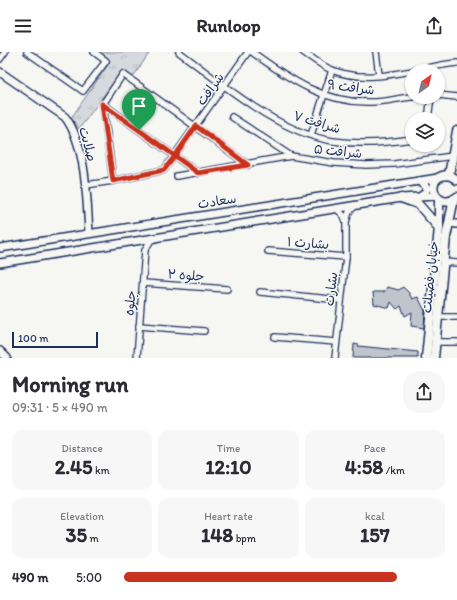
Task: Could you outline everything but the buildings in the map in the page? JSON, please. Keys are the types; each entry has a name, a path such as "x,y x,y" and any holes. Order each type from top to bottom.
{"main road":[{"path":"449,175 457,131"},
{"path":"438,178 449,175 457,180"},
{"name":"خیابان فضیلت","path":"434,358 438,317 437,287 439,228 437,197 434,184 438,178"},
{"path":"437,197 445,201 455,198"},
{"path":"401,198 418,204 439,228"},
{"name":"خیابان فضیلت","path":"426,358 437,287 453,224 455,198"}],"street":[{"path":"0,59 5,52"},
{"path":"27,52 84,91 106,61 94,52"},
{"name":"شرافت ۷","path":"179,52 226,86 284,124 312,135 333,141 363,144 405,140"},
{"name":"شرافت","path":"86,185 164,170 226,86 248,52"},
{"name":"شرافت ۹","path":"252,52 289,79 324,96 372,102 405,97"},
{"path":"303,52 332,70 359,76 380,75 457,63"},
{"path":"376,52 380,75"},
{"path":"312,135 332,70"},
{"name":"صلابت","path":"0,72 65,117 73,127 86,185 89,233"},
{"path":"113,181 102,104 123,74 248,165"},
{"path":"445,96 457,98"},
{"path":"102,104 198,173"},
{"name":"شرافت ۵","path":"232,117 291,156 334,163 366,165 394,164 453,156"},
{"path":"177,176 248,165 291,156"},
{"name":"سعادت","path":"0,248 438,178"},
{"path":"418,181 423,183 427,188 425,193 420,196"},
{"name":"سعادت","path":"0,263 401,198 420,196 437,197"},
{"path":"346,222 349,212 354,206 359,205"},
{"path":"336,208 344,216 346,222"},
{"name":"بشارت","path":"335,358 340,300 346,257 346,222"},
{"path":"136,241 145,250 151,240 156,238"},
{"path":"16,246 19,260"},
{"name":"جلوه","path":"137,358 145,250"},
{"name":"بشارت ۱","path":"268,251 346,257"},
{"path":"443,262 457,263"},
{"name":"جلوه ۲","path":"143,283 227,289"},
{"path":"260,292 340,300"},
{"path":"438,317 457,317"},
{"path":"139,326 204,331"},
{"path":"275,337 336,342"},
{"path":"435,342 457,342"},
{"path":"0,351 6,358"}],"green space":[{"path":"104,52 150,52 133,77 122,71 79,129 71,118 110,62 101,56"}],"route":[{"path":"139,130 102,104 113,181 164,170 175,156 198,173 248,165 196,126 175,156 139,130"}]}
